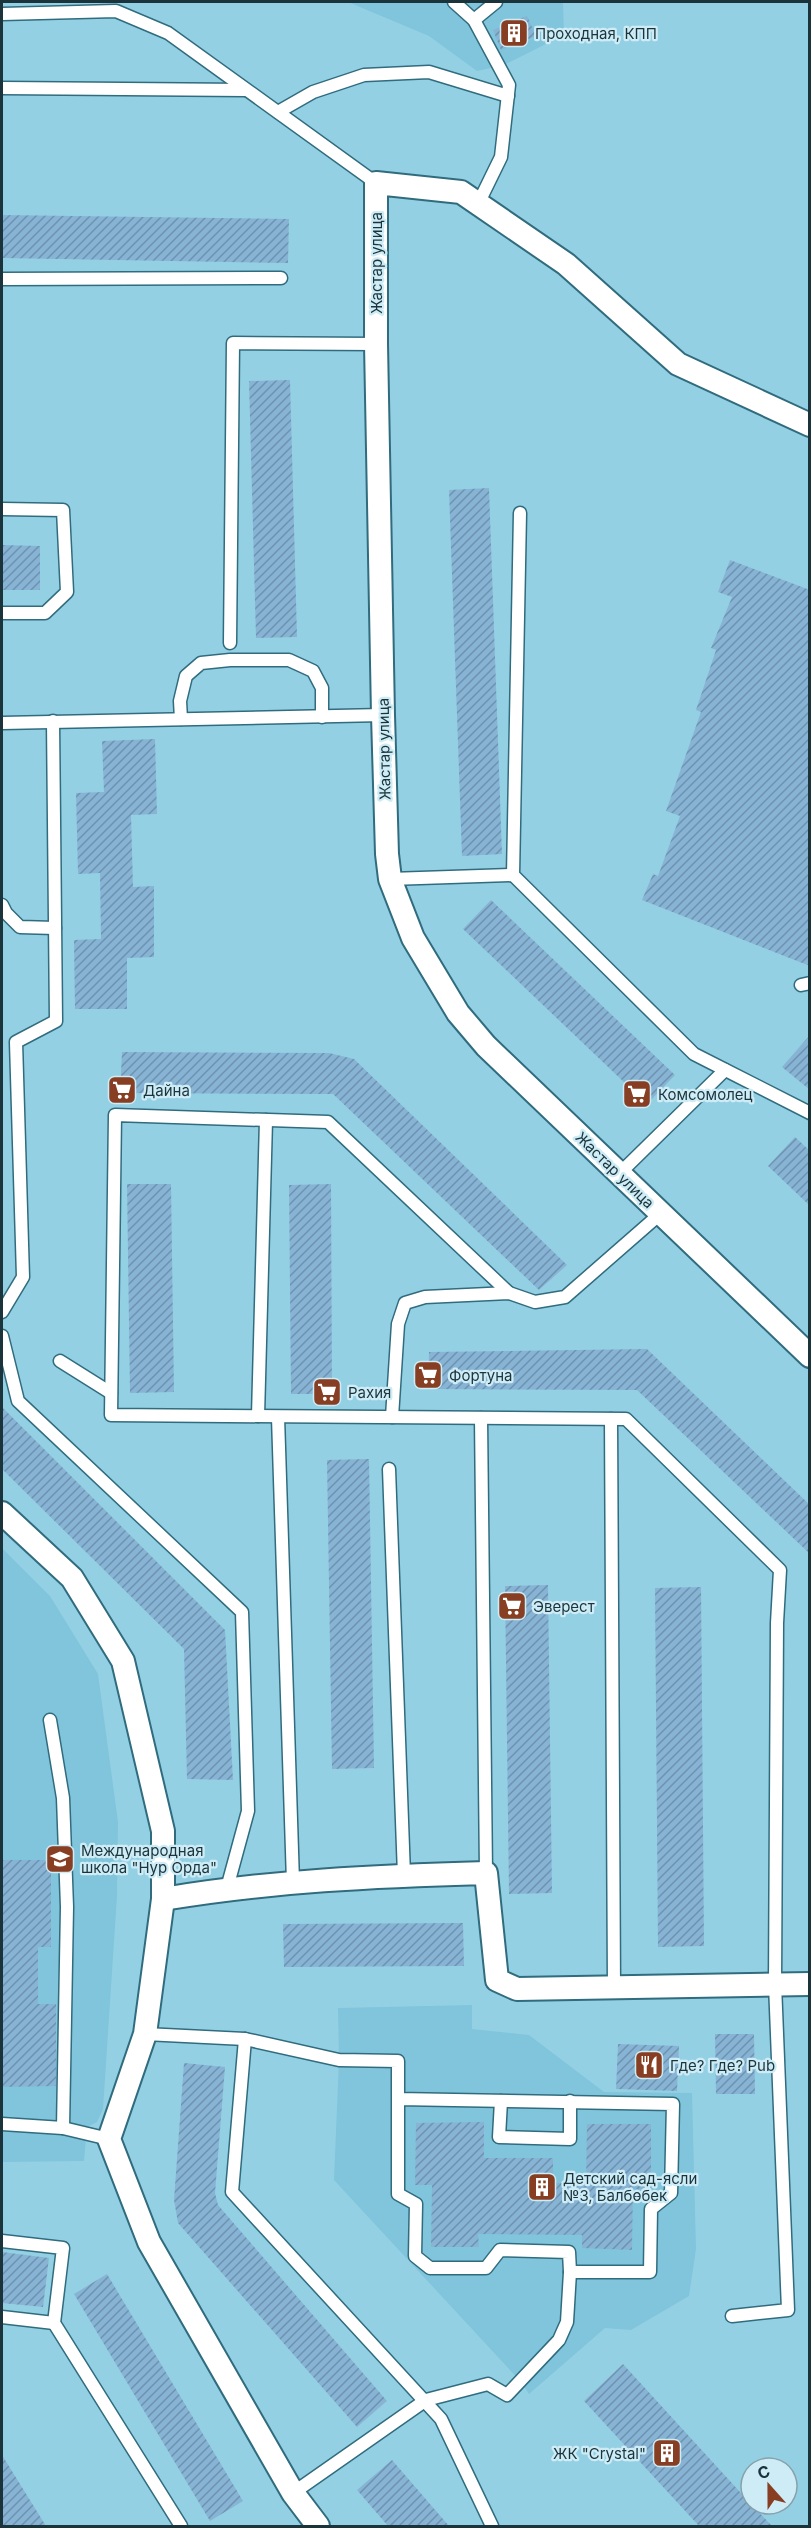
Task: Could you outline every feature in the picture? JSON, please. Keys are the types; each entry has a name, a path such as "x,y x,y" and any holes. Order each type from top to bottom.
{"street":[{"path":"376,183 461,192 566,264 678,364 810,425"},
{"name":"Жастар улица","path":"376,183 376,344 383,715 390,879 413,938 458,1013 486,1046 810,1356"},
{"path":"2,1513 72,1578 123,1661 163,1831 163,1899 146,2034 109,2139 149,2242 293,2493 318,2526"},
{"path":"163,1899 227,1888 293,1882 404,1875 486,1873 497,1980 517,1989 810,1984"}],"lane":[{"path":"454,2 474,20 509,85 501,157 478,204"},
{"path":"474,20 496,2"},
{"path":"2,14 116,11 168,33 376,183"},
{"path":"278,112 314,92 364,75 429,72 507,96"},
{"path":"2,88 247,90"},
{"path":"2,279 281,278"},
{"path":"230,643 233,343 376,344"},
{"path":"2,509 63,510 67,592 45,613 2,613"},
{"path":"520,513 513,875 694,1054 810,1113"},
{"path":"181,719 180,701 186,676 201,663 230,660 289,660 313,671 322,688 322,717"},
{"path":"2,723 383,715"},
{"path":"2,1312 23,1277 16,1042 56,1021 53,721"},
{"path":"390,879 513,875"},
{"path":"2,905 6,913 20,927 55,928"},
{"path":"619,1173 725,1070"},
{"path":"509,1293 328,1122 115,1115 111,1415 626,1419 780,1570 777,1623 775,1984 788,2310 732,2316"},
{"path":"258,1416 266,1120"},
{"name":"Жастар улица","path":"392,1417 398,1324 405,1303 425,1297 509,1293 535,1302 565,1297 660,1214"},
{"path":"2,1336 18,1401 242,1612 248,1811 227,1888"},
{"path":"60,1361 111,1393"},
{"path":"278,1417 293,1882"},
{"path":"481,1418 486,1873"},
{"path":"611,1419 614,1988"},
{"path":"389,1469 404,1875"},
{"path":"50,1720 63,1798 67,1907 63,2128"},
{"path":"146,2034 245,2038 339,2060 398,2061 398,2194 416,2204 415,2256 430,2268 486,2268 500,2250 569,2252 567,2322 559,2340 507,2395 488,2384 426,2400 293,2493"},
{"path":"245,2038 232,2192 426,2400 441,2419 492,2526"},
{"path":"398,2099 673,2103 671,2193 651,2210 650,2272 570,2272"},
{"path":"501,2101 500,2137 570,2139 570,2102"},
{"path":"2,2124 63,2128 109,2139"},
{"path":"2,2241 63,2248 54,2323 181,2526"},
{"path":"2,2317 54,2323"}],"shaded area":[{"path":"348,2 563,2 564,35 504,65 477,71 429,36"},
{"name":"Международная школа \"Нур Орда\"","path":"2,1548 50,1596 98,1674 118,1822 117,1896 103,2109 97,2122 87,2127 84,2161 2,2162"},
{"path":"472,2005 472,2029 529,2035 604,2092 692,2093 696,2249 689,2296 631,2330 605,2328 529,2394 521,2382 334,2180 339,2060 338,2008"}],"building":[{"name":"Проходная, КПП","path":"527,16 536,36 501,50 493,30"},
{"path":"2,215 289,219 288,263 2,258"},
{"path":"290,380 297,637 256,638 249,381"},
{"path":"489,488 502,854 462,856 449,490"},
{"path":"2,545 40,546 40,590 2,590"},
{"path":"730,560 810,590 810,966 642,900 653,874 658,876 680,816 666,811 701,712 696,710 716,650 711,648 732,597 718,592"},
{"path":"155,739 157,814 131,815 133,887 154,886 154,957 127,958 127,1009 75,1009 74,940 101,939 100,873 78,874 76,793 104,792 102,741"},
{"path":"491,900 675,1075 647,1104 463,929"},
{"path":"810,1035 810,1090 782,1067"},
{"path":"122,1052 329,1053 354,1059 567,1265 539,1290 333,1094 120,1093"},
{"path":"795,1137 810,1151 810,1206 768,1166"},
{"path":"127,1184 171,1184 174,1392 130,1393"},
{"path":"331,1184 332,1394 291,1394 289,1185"},
{"path":"647,1349 810,1505 810,1554 637,1390 428,1389 429,1352"},
{"path":"2,1407 225,1630 233,1780 187,1779 184,1649 2,1469"},
{"path":"369,1459 374,1768 332,1769 327,1460"},
{"path":"548,1585 552,1893 509,1894 505,1586"},
{"path":"701,1587 704,1946 658,1947 655,1588"},
{"path":"2,1860 51,1860 51,1947 38,1947 38,2004 56,2004 56,2086 2,2087"},
{"path":"463,1923 464,1966 284,1967 283,1924"},
{"path":"715,2034 754,2034 755,2094 716,2094"},
{"path":"618,2044 679,2046 677,2091 616,2089"},
{"path":"184,2063 225,2067 215,2193 218,2205 387,2401 357,2427 178,2223 174,2200"},
{"name":"Детский сад-ясли №3, Балбөбек","path":"484,2122 484,2158 553,2158 553,2183 586,2183 587,2124 651,2124 651,2189 633,2189 632,2250 582,2248 582,2235 478,2234 479,2247 431,2247 432,2185 415,2185 416,2123"},
{"path":"2,2252 49,2258 43,2307 2,2303"},
{"path":"107,2274 243,2501 210,2521 74,2294"},
{"name":"ЖК \"Crystal\"","path":"623,2364 739,2491 739,2516 762,2516 772,2526 699,2526 584,2401"},
{"path":"2,2455 46,2526 2,2526"},
{"path":"392,2460 449,2526 388,2526 357,2490"}],"place":[{"name":"Проходная, КПП","path":"514,33"},
{"name":"Дайна","path":"122,1090"},
{"name":"Комсомолец","path":"637,1094"},
{"name":"Фортуна","path":"428,1375"},
{"name":"Рахия","path":"327,1392"},
{"name":"Эверест","path":"512,1606"},
{"name":"Международная школа \"Нур Орда\"","path":"60,1859"},
{"name":"Где? Где? Pub","path":"649,2065"},
{"name":"Детский сад-ясли №3, Балбөбек","path":"542,2187"},
{"name":"ЖК \"Crystal\"","path":"667,2453"}]}
